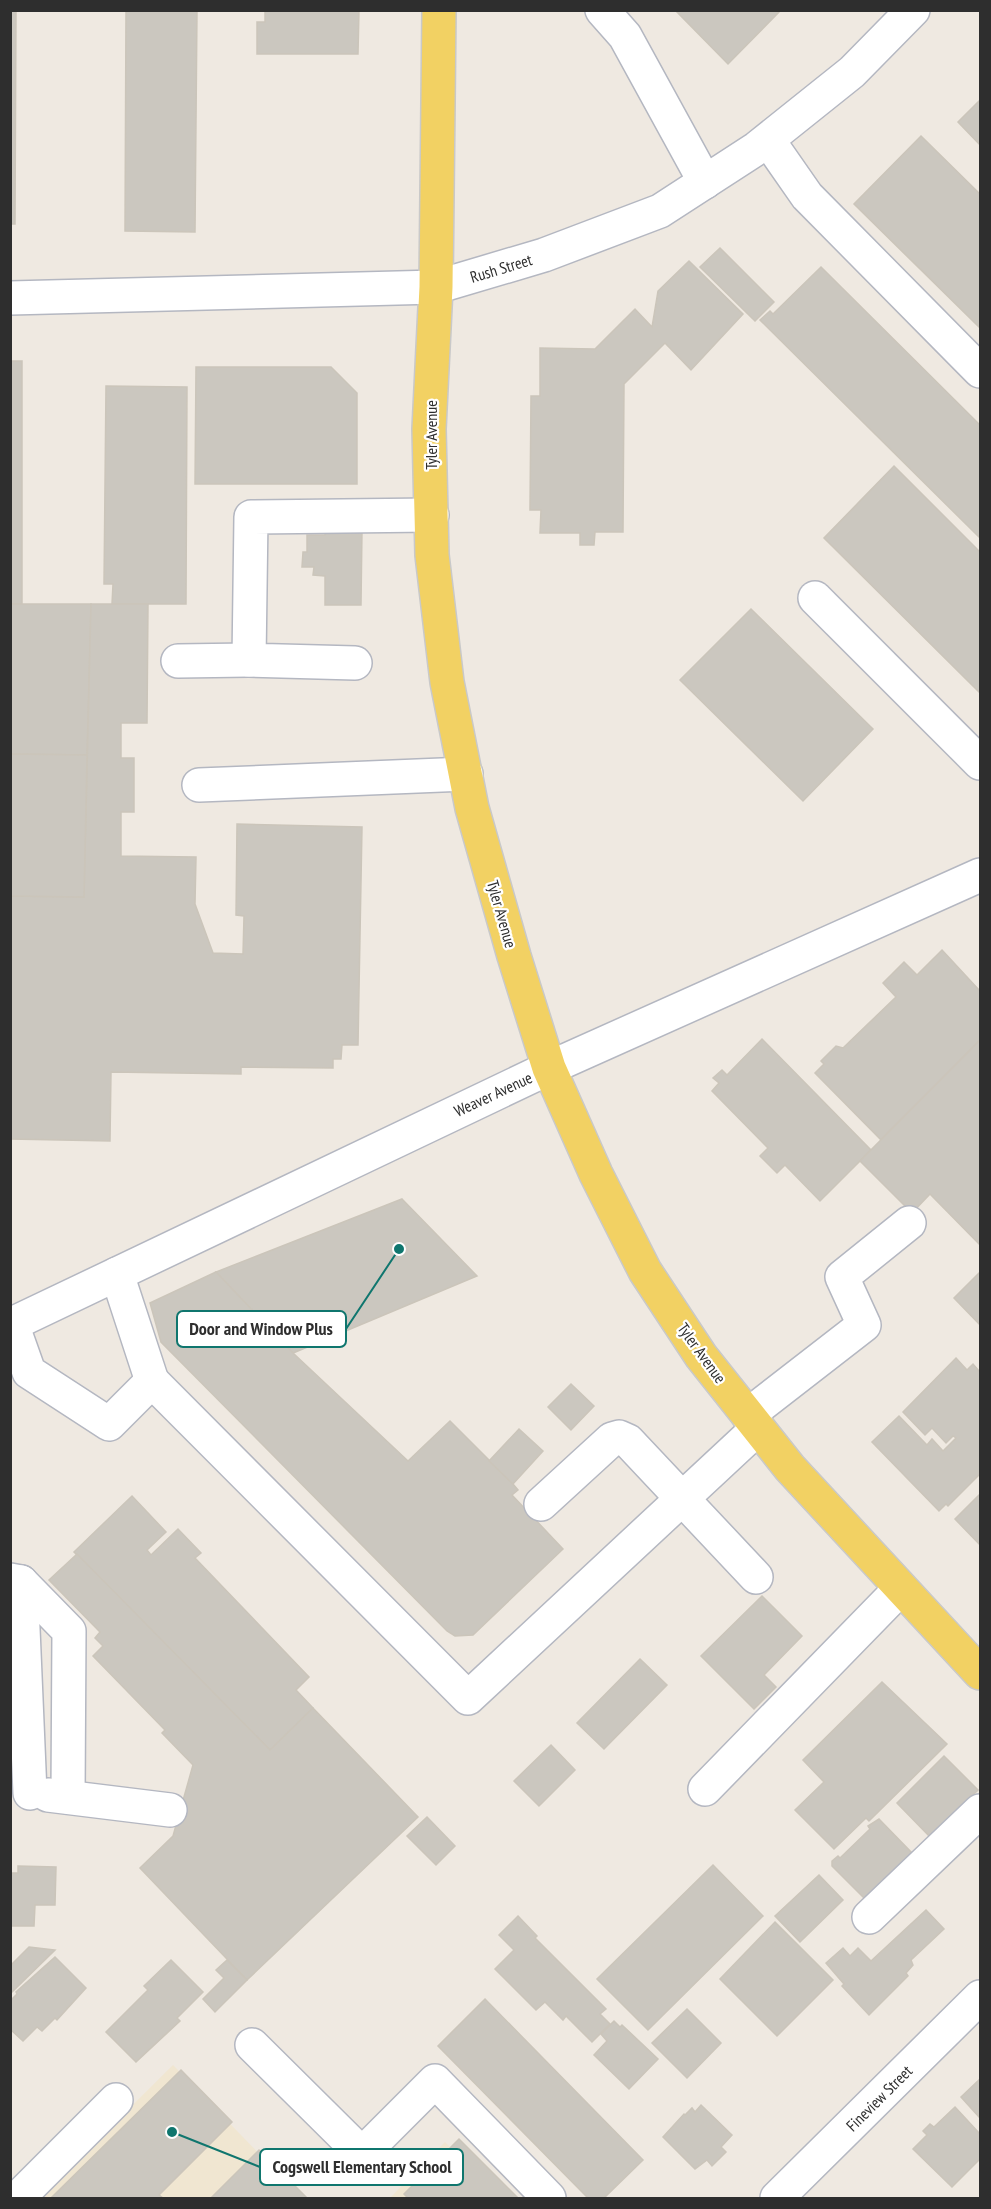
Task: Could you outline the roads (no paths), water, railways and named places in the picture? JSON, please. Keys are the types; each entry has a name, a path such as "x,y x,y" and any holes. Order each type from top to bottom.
{"main road":[{"name":"Tyler Avenue","path":"439,10 436,287 429,429 432,555 447,682 466,774 514,956 549,1068 596,1174 645,1271 701,1356 790,1468 900,1589 981,1673"}],"street":[{"path":"602,10 625,36 705,182"},
{"name":"Rush Street","path":"10,298 436,287 543,255 660,211 705,182 768,140 852,72 913,10"},
{"path":"768,140 807,196 981,370"},
{"path":"249,660 251,517 432,515"},
{"path":"815,598 981,763"},
{"path":"178,661 249,660 355,663"},
{"path":"199,785 466,774"},
{"name":"Weaver Avenue","path":"11,1325 549,1068 981,875"},
{"path":"117,1274 152,1381 468,1698 683,1497 753,1421 864,1325 842,1277 909,1223"},
{"path":"11,1325 29,1372 109,1424 152,1381"},
{"path":"541,1504 612,1439 619,1437 628,1441 683,1497 756,1577"},
{"path":"16,1581 20,1792 170,1810"},
{"path":"16,1581 69,1631 68,1797"},
{"path":"705,1789 900,1589"},
{"path":"869,1917 981,1811"},
{"name":"Fineview Street","path":"777,2199 981,1997"},
{"path":"252,2045 362,2154 435,2081 549,2199"},
{"path":"18,2199 116,2100"}],"place":[{"name":"Door and Window Plus","path":"399,1249"},
{"name":"Cogswell Elementary School","path":"172,2132"}]}
